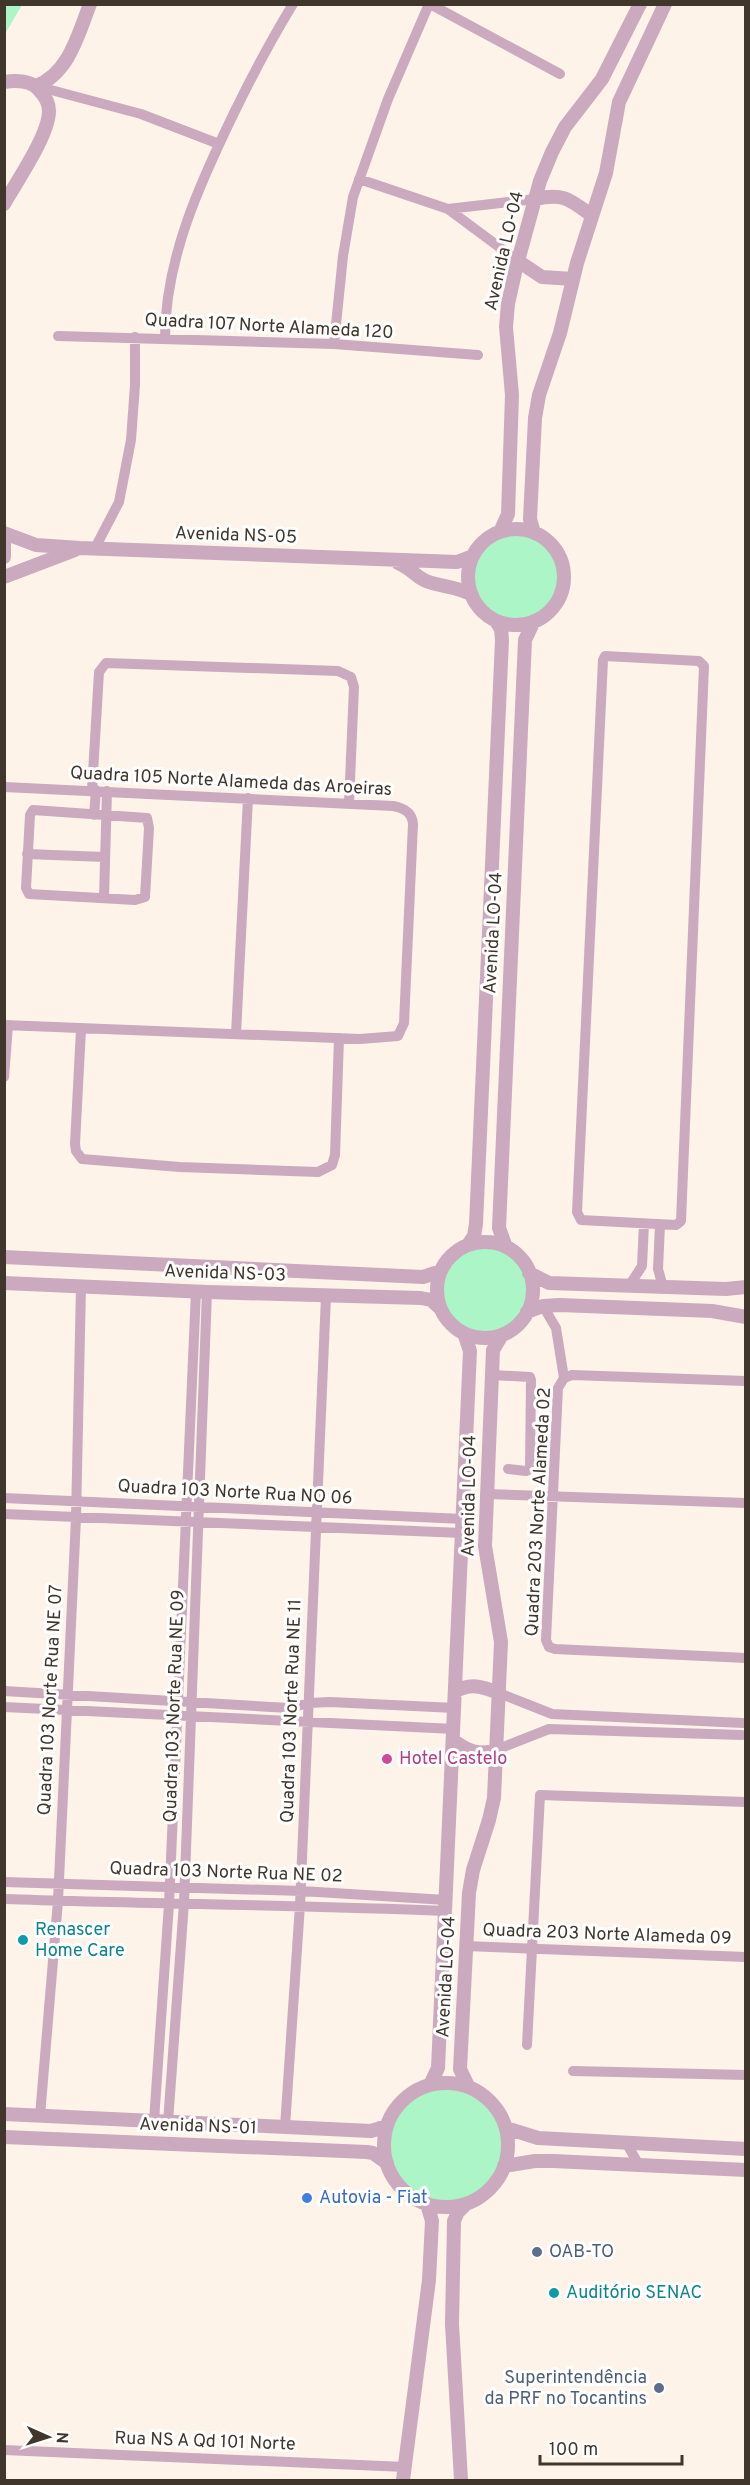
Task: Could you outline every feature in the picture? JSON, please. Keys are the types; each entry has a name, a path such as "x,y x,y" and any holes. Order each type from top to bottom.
{"street":[{"path":"36,86 47,81 61,68 76,40 90,4"},
{"path":"165,338 165,316 182,235 201,182 269,44 293,4"},
{"path":"334,344 346,230 353,197 388,99 430,4 560,74"},
{"name":"Avenida LO-04","path":"500,532 508,514 512,423 506,316 518,261 535,199 556,143 571,119 597,88 640,4"},
{"path":"534,533 530,519 535,410 560,333 591,216 611,156 621,96 665,4"},
{"path":"4,82 18,80 141,114 219,144"},
{"path":"4,204 44,134 50,111 47,99 36,86"},
{"path":"359,179 448,209 542,277 573,279"},
{"path":"448,209 562,196 572,200 591,216"},
{"name":"Quadra 107 Norte Alameda 120","path":"58,336 334,344 478,355"},
{"path":"95,548 119,502 132,440 135,337"},
{"path":"472,595 469,573 474,556 484,541 500,532 518,529 534,533 546,540 556,551 562,565 564,578 562,591 556,603 546,614 534,621 514,625 496,621"},
{"name":"Avenida NS-05","path":"4,533 36,545 80,548 457,562 474,556"},
{"path":"4,544 4,557"},
{"path":"4,577 80,548"},
{"name":"Avenida NS-05","path":"390,560 411,568 426,581 458,588 472,595 482,611 496,621"},
{"name":"Avenida LO-04","path":"468,1245 474,1235 476,1224 502,640 501,629 496,621"},
{"name":"Avenida LO-04","path":"506,1247 499,1228 524,652 525,636 534,621"},
{"path":"608,656 699,661 704,666 681,1221 676,1226 660,1225 581,1221 577,1212 603,660 608,656"},
{"path":"104,898 104,857 98,791 99,672 106,663 338,670 351,677 354,687 349,804"},
{"name":"Quadra 105 Norte Alameda das Aroeiras","path":"4,787 349,804 400,808 410,814 413,819 405,1012 403,1029 395,1037 339,1038 6,1025"},
{"path":"236,1034 248,798"},
{"path":"31,811 100,815 143,816 149,820 145,897 135,900 29,894 26,888 31,811"},
{"path":"27,854 104,857"},
{"path":"4,1077 6,1025"},
{"path":"81,1029 75,1144 76,1151 82,1159 180,1167 318,1172 332,1166 335,1155 339,1038"},
{"path":"629,1286 642,1266 644,1224"},
{"path":"660,1225 658,1269 663,1287"},
{"path":"440,1308 437,1288 441,1271 452,1255 468,1245 488,1242 506,1247 520,1258 529,1273 532,1294 527,1312 517,1325 502,1335 482,1338 464,1333"},
{"name":"Avenida NS-03","path":"4,1257 423,1276 441,1271"},
{"path":"529,1273 549,1283 726,1289 746,1287"},
{"name":"Avenida NS-03","path":"4,1282 421,1298 431,1300 451,1324 464,1333"},
{"name":"Quadra 103 Norte Rua NE 07","path":"40,2116 58,1901 76,1518 81,1286"},
{"name":"Quadra 103 Norte Rua NE 09","path":"161,2121 186,1521 202,1291"},
{"name":"Quadra 103 Norte Rua NE 09","path":"161,2121 184,1903 190,1717 200,1522 202,1291"},
{"name":"Quadra 103 Norte Rua NE 11","path":"285,2127 301,1891 327,1296"},
{"path":"527,1312 543,1306 712,1311 746,1317"},
{"path":"543,1306 556,1328 564,1378 572,1374 746,1381"},
{"name":"Avenida LO-04","path":"430,2085 438,2068 446,1906 470,1352 464,1333"},
{"name":"Avenida LO-04","path":"468,2086 460,2069 471,1879 491,1814 499,1693 501,1642 499,1622 485,1556 494,1349 502,1335"},
{"path":"492,1375 523,1375 531,1380 530,1469 526,1472 508,1469"},
{"name":"Quadra 203 Norte Alameda 02","path":"564,1378 558,1388 546,1641 550,1648 746,1658"},
{"path":"486,1494 746,1503"},
{"name":"Quadra 103 Norte Rua NO 06","path":"4,1498 317,1514 463,1526"},
{"name":"Quadra 103 Norte Rua NO 06","path":"4,1514 317,1528 463,1526"},
{"path":"4,1707 308,1722 453,1735 467,1750 478,1754 496,1750 549,1729 744,1739 744,1720 552,1714 476,1686 465,1687 455,1692"},
{"path":"4,1691 289,1708 309,1702 454,1708"},
{"path":"527,2045 540,1795 746,1802"},
{"name":"Quadra 103 Norte Rua NE 02","path":"4,1882 301,1891 446,1906"},
{"name":"Quadra 103 Norte Rua NE 02","path":"4,1899 169,1904 446,1906"},
{"name":"Quadra 203 Norte Alameda 09","path":"466,1946 746,1957"},
{"path":"573,2071 739,2077 746,2075"},
{"path":"460,2481 452,2324 454,2221 458,2212 466,2204 492,2187 504,2166 508,2149 506,2128 499,2112 491,2102 468,2086 447,2083 430,2085 406,2098 394,2111 387,2126 384,2143 387,2163 402,2188 413,2197 427,2204 445,2207 466,2204"},
{"name":"Avenida NS-01","path":"4,2114 371,2131 387,2126"},
{"path":"506,2128 538,2138 746,2149"},
{"name":"Avenida NS-01","path":"4,2136 367,2152 373,2153 387,2163"},
{"path":"627,2144 640,2167"},
{"path":"504,2166 544,2161 745,2171"},
{"path":"404,2474 429,2280 432,2221 427,2204"},
{"name":"Rua NS A Qd 101 Norte","path":"4,2450 404,2474"}],"green space":[{"path":"4,5 22,5 5,34"},
{"path":"516,535 539,542 551,554 558,577 551,600 539,612 516,619 493,612 481,600 474,577 481,554 493,542"},
{"path":"485,1248 508,1255 520,1267 527,1290 520,1313 508,1325 485,1332 462,1325 450,1313 443,1290 450,1267 462,1255"},
{"path":"446,2089 467,2093 486,2105 498,2124 502,2145 498,2166 486,2185 467,2197 446,2201 425,2197 406,2185 394,2166 390,2145 394,2124 406,2105 425,2093"}],"place":[{"name":"Hotel Castelo","path":"387,1759"},
{"name":"Renascer Home Care","path":"23,1940"},
{"name":"Autovia - Fiat","path":"307,2198"},
{"name":"OAB-TO","path":"537,2252"},
{"name":"Auditório SENAC","path":"554,2293"},
{"name":"Superintendência da PRF no Tocantins","path":"659,2388"}]}
